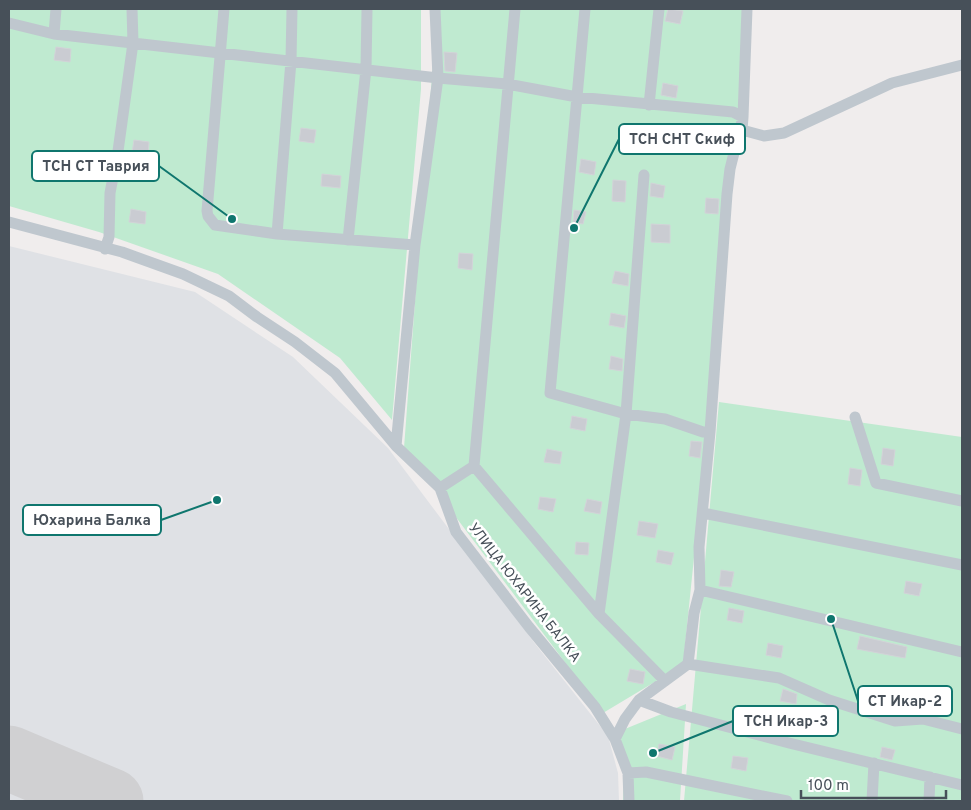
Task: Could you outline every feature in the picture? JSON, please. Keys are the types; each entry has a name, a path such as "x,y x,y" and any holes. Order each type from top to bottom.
{"street":[{"path":"54,34 56,9"},
{"path":"106,249 109,237 110,193 118,151 133,43 132,9"},
{"path":"224,9 207,211 208,216 215,225 277,234 415,245"},
{"path":"277,234 291,61 292,9"},
{"path":"348,240 366,69 367,9"},
{"path":"396,446 415,245 438,78 435,9"},
{"path":"515,9 474,466 599,614 664,681"},
{"path":"585,9 550,393 626,414 665,419 702,432 710,432"},
{"path":"649,105 659,9"},
{"path":"747,9 742,130 764,136 784,134 892,83 962,65"},
{"path":"9,23 54,34 438,78 507,84 577,97 732,112 743,117"},
{"path":"688,664 694,613 700,590 699,547 710,432 728,186 730,169 743,117"},
{"path":"599,614 626,414 644,176"},
{"name":"УЛИЦА ЮХАРИНА БАЛКА","path":"9,222 122,252 183,274 229,296 295,342 335,373 396,446 440,488 456,532 529,627 595,707 615,739 628,773 629,801"},
{"path":"109,237 122,252"},
{"path":"855,417 876,483 962,501"},
{"path":"440,488 474,466"},
{"path":"703,513 962,565"},
{"path":"700,590 962,652"},
{"path":"615,739 639,700 688,664 779,678 829,700 896,721 923,719 962,729"},
{"path":"639,700 680,715 962,784"},
{"path":"872,801 874,763"},
{"path":"628,773 646,772 787,801"},
{"path":"929,801 930,777"}],"shaded area":[{"path":"9,246 195,292 293,357 388,448 536,645 608,736 618,773 619,801 9,801"}],"green space":[{"path":"9,9 421,9 421,89 392,420 340,358 218,274 99,232 9,206"},
{"path":"437,9 750,9 683,665 603,713 404,448"},
{"path":"719,402 962,437 962,801 684,801"},
{"path":"686,704 680,801 623,801 624,775 620,731"}],"building":[{"path":"668,9 683,11 680,24 665,21"},
{"path":"56,47 71,49 70,62 54,60"},
{"path":"444,52 457,53 455,72 445,71"},
{"path":"663,83 678,86 676,98 661,95"},
{"path":"301,128 316,130 314,143 299,141"},
{"path":"134,140 149,142 148,155 132,153"},
{"path":"581,159 596,162 594,175 579,172"},
{"path":"322,174 341,176 340,188 321,186"},
{"path":"613,180 626,181 625,202 612,201"},
{"path":"651,183 665,186 663,198 650,196"},
{"path":"706,198 719,199 718,214 705,213"},
{"path":"131,209 146,212 145,224 129,222"},
{"path":"574,210 586,212 583,224 573,222"},
{"path":"651,224 670,225 670,243 651,242"},
{"path":"459,253 473,254 472,270 458,268"},
{"path":"615,271 629,274 628,286 612,283"},
{"path":"611,313 626,316 624,328 609,325"},
{"path":"611,356 623,359 622,371 609,369"},
{"path":"572,416 587,419 585,431 570,428"},
{"path":"691,441 702,442 700,458 689,456"},
{"path":"883,448 895,450 893,466 881,464"},
{"path":"547,449 562,452 560,464 544,462"},
{"path":"850,468 862,470 860,486 848,484"},
{"path":"540,497 556,499 553,512 538,509"},
{"path":"587,499 602,502 600,514 584,511"},
{"path":"639,521 658,524 655,538 637,535"},
{"path":"576,542 589,543 588,555 575,554"},
{"path":"658,550 674,553 671,565 656,562"},
{"path":"721,570 734,572 731,587 719,586"},
{"path":"906,581 922,584 919,596 904,593"},
{"path":"729,608 744,611 742,623 727,620"},
{"path":"860,636 907,647 905,658 857,649"},
{"path":"768,643 783,646 781,658 766,655"},
{"path":"630,669 645,672 643,684 627,681"},
{"path":"783,689 797,694 796,704 780,701"},
{"path":"659,744 675,747 672,760 657,756"},
{"path":"882,747 895,750 892,760 880,757"},
{"path":"733,756 748,758 746,771 731,768"}],"runway":[{"path":"9,758 111,801"}],"place":[{"name":"ТСН СТ Таврия","path":"232,219"},
{"name":"ТСН СНТ Скиф","path":"574,228"},
{"name":"Юхарина Балка","path":"217,500"},
{"name":"СТ Икар-2","path":"831,619"},
{"name":"ТСН Икар-3","path":"653,753"}]}
